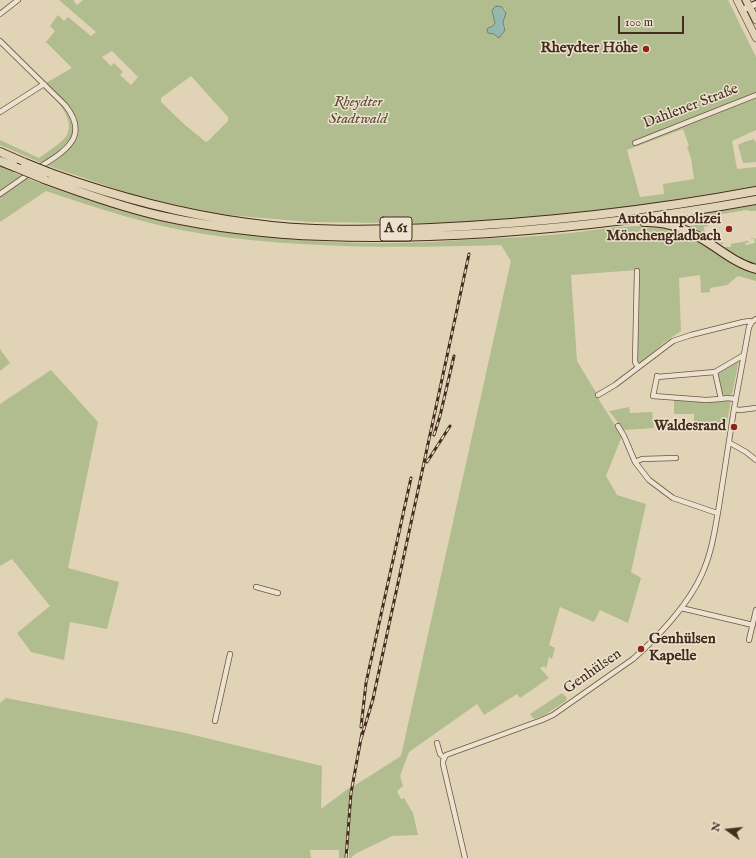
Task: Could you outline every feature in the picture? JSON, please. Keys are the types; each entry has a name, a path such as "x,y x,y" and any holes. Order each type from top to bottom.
{"highway":[{"name":"A 61","path":"0,152 25,163 47,176 86,195 161,216 206,224 284,234 373,237 460,235 552,228 683,213 756,200"},
{"name":"A 61","path":"0,161 15,168 186,213 250,224 345,230 453,227 558,219 665,207 756,191"},
{"path":"603,222 650,222 673,225 696,234 738,262 756,269"}],"main road":[{"path":"737,0 756,38"},
{"path":"751,3 756,20"}],"street":[{"path":"0,14 18,0"},
{"path":"742,10 751,3"},
{"path":"0,41 72,114 76,128 74,138 69,146 0,194"},
{"path":"0,112 44,84"},
{"name":"Dahlener Straße","path":"634,143 756,95"},
{"path":"637,271 635,362 638,367"},
{"path":"598,395 615,385 673,341 691,335 754,320"},
{"name":"Genhülsen","path":"444,758 446,755 553,715 638,654 681,608 696,586 707,563 714,534 749,327 754,320"},
{"path":"736,399 706,400 653,396 657,376 715,372 744,355"},
{"path":"715,372 720,399"},
{"path":"734,409 740,410 756,408"},
{"path":"618,426 635,462 649,480 673,498 717,513"},
{"path":"730,442 756,460"},
{"path":"635,462 642,459 676,458"},
{"path":"256,587 278,593"},
{"path":"681,608 753,625"},
{"path":"749,640 756,610"},
{"path":"215,721 230,654"},
{"path":"437,743 440,754 444,758 443,764 465,858"}],"green space":[{"name":"Rheydter Stadtwald","path":"59,0 73,0 77,5 83,0 728,0 756,57 756,130 732,141 737,169 756,167 756,186 642,205 471,224 310,222 228,215 182,206 131,194 46,165 0,145 0,140 39,158 64,139 68,132 69,125 67,118 64,110 44,84 72,68 46,42 55,31 50,26 58,15 64,21 68,17 91,36 96,32","holes":["498,6 504,8 506,11 503,22 506,28 494,34 488,33 489,27 493,26 494,23 493,13 495,7","112,51 138,77 131,85 120,75 123,72 114,63 111,66 102,57","191,76 228,117 228,121 206,142 185,125 161,102 161,98","683,129 689,146 687,147 691,158 694,179 663,184 664,194 640,197 627,150"]},
{"path":"754,139 756,143 756,162 743,163 738,145"},
{"path":"0,166 49,187 133,214 176,224 226,232 275,238 318,241 404,243 532,236 646,226 671,229 683,233 736,265 756,273 756,281 738,276 727,285 710,288 710,292 701,293 700,275 679,278 681,331 640,363 636,361 637,270 571,275 577,361 597,394 599,400 622,436 606,476 617,495 646,504 631,572 641,578 628,623 600,610 594,622 560,607 549,645 555,648 552,659 549,657 546,669 544,666 540,668 549,678 520,698 517,694 484,715 477,704 409,752 400,776 403,786 397,791 401,799 404,798 413,813 418,835 392,836 355,854 351,858 349,858 349,850 345,850 345,858 339,858 339,850 310,850 311,858 0,858 0,703 6,698 181,732 322,766 321,809 349,788 354,788 354,786 401,756 511,261 501,245 390,247 315,245 241,239 184,231 104,210 46,191 0,222"},
{"path":"756,205 756,211 747,210 692,219 677,225 656,221"},
{"path":"709,222 708,226 704,227 705,235 709,235 716,241 714,244 685,228 690,226"},
{"path":"751,238 756,239 756,268 719,246 720,244 721,247 731,247 731,244 748,240 748,243 745,243 746,245 755,243 754,239"},
{"path":"0,349 10,363 0,371"},
{"path":"739,360 732,394 725,395 721,392 718,373"},
{"path":"51,370 98,422 68,568 119,582 107,629 70,622 64,660 31,652 17,633 50,606 12,559 0,566 0,404"},
{"path":"674,399 716,402 731,400 726,428 694,426 694,414 674,414"},
{"path":"629,407 630,413 652,412 654,428 624,430 609,411"},
{"path":"562,693 567,698 566,701 543,716 534,719 530,714"}],"water":[{"path":"496,6 502,7 506,13 503,22 505,30 499,38 494,34 488,33 487,30 495,23 492,11"}],"railway":[{"path":"361,739 373,699 469,254"},
{"path":"434,435 454,356"},
{"path":"427,462 450,426"},
{"path":"361,727 366,683 411,478"},
{"path":"346,858 351,793 362,733"}],"place":[{"name":"Rheydter Höhe","path":"646,49"},
{"name":"Autobahnpolizei Mönchengladbach","path":"729,229"},
{"name":"Waldesrand","path":"734,427"},
{"name":"Genhülsen Kapelle","path":"641,649"}]}
